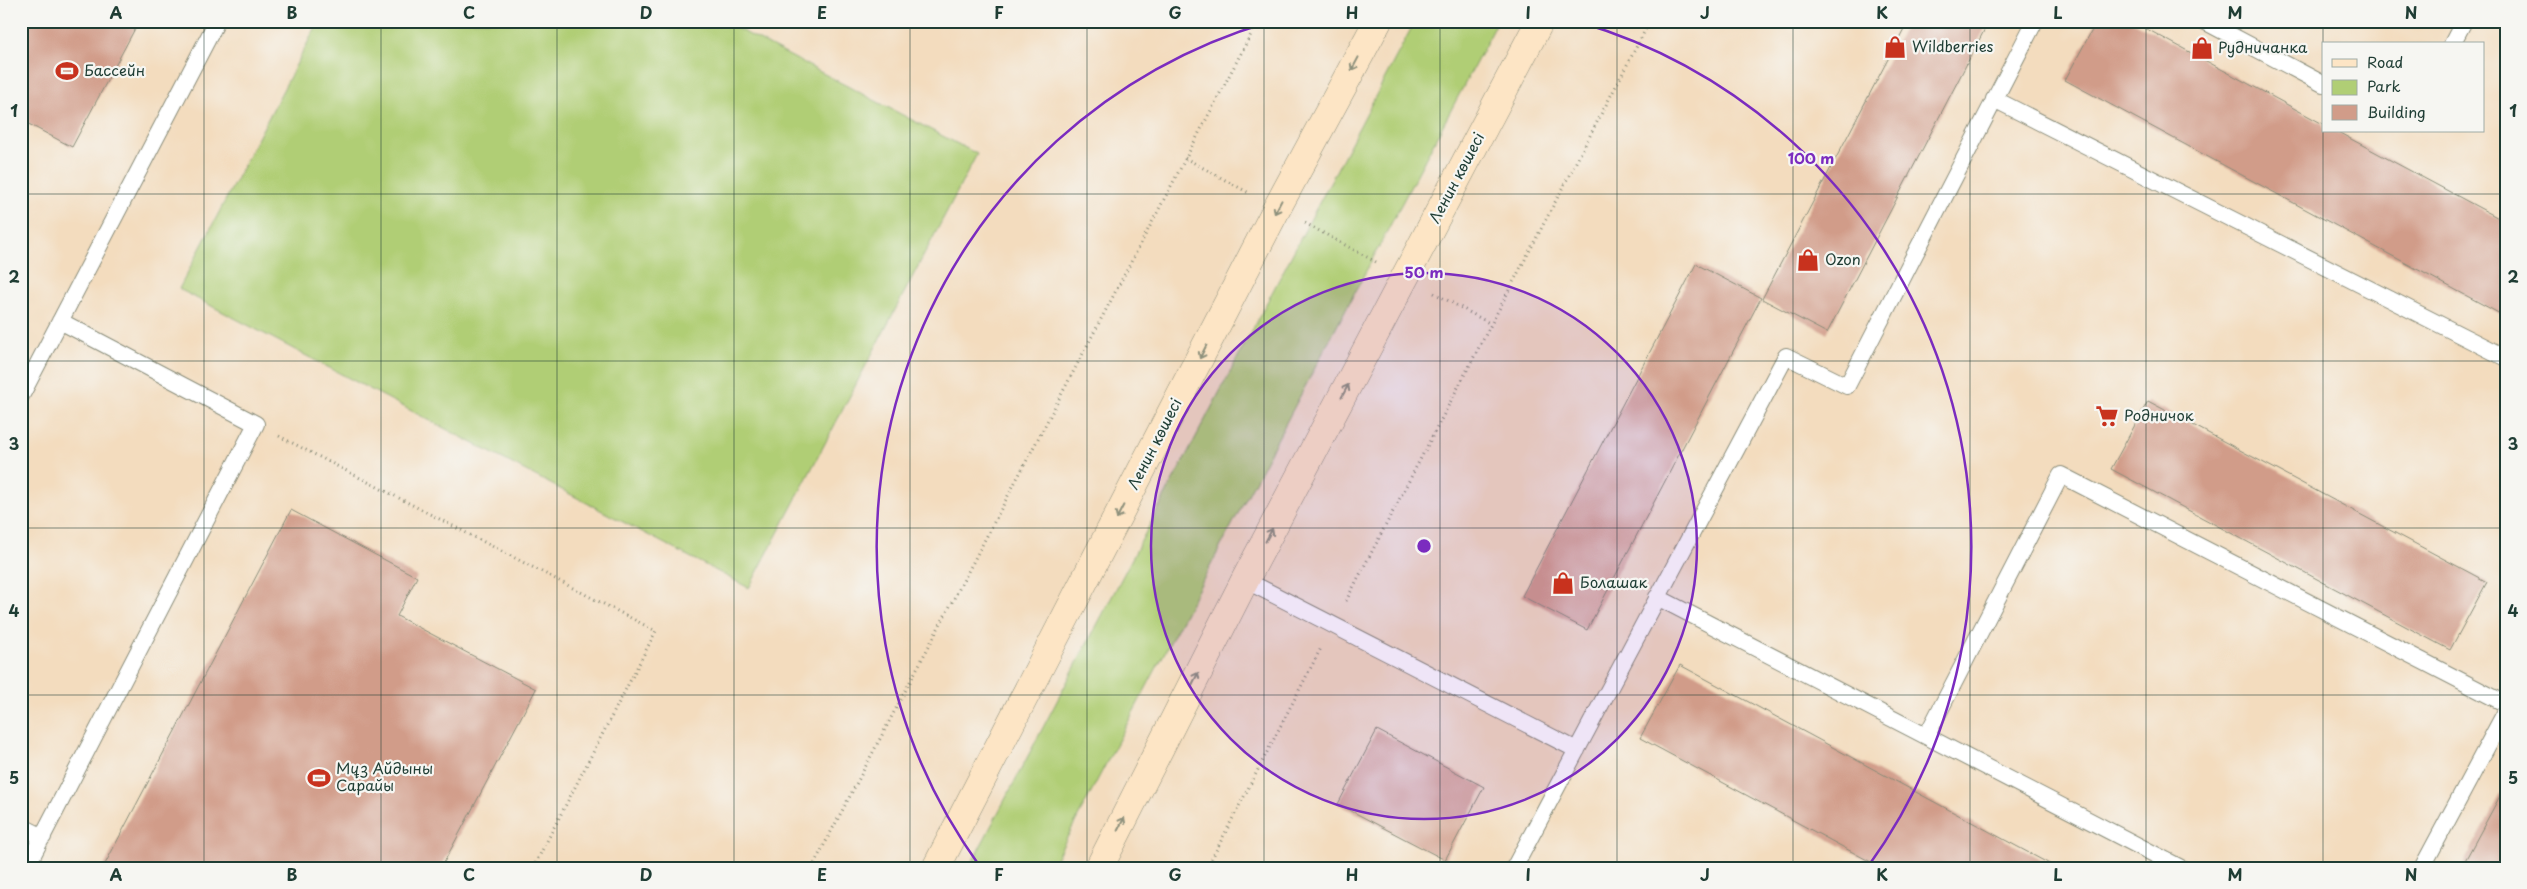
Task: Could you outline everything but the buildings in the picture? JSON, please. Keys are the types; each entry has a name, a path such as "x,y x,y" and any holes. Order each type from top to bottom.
{"main road":[{"name":"Ленин көшесі","path":"936,868 1277,208 1378,21"},
{"name":"Ленин көшесі","path":"1099,868 1245,580 1540,21"}],"lane":[{"path":"21,396 217,21"},
{"path":"1514,868 1786,356 1847,386 2035,21"},
{"path":"2204,21 2322,83"},
{"path":"2453,42 2464,21"},
{"path":"1994,99 2506,358"},
{"path":"26,868 256,424 60,321"},
{"path":"1927,735 2061,475 2506,704"},
{"path":"1245,580 1577,750"},
{"path":"1657,597 2181,868"},
{"path":"2422,868 2506,711"},
{"path":"21,826 43,837"}],"path":[{"path":"812,868 1258,21"},
{"path":"1207,868 1650,21"},
{"path":"1185,158 1491,324"},
{"path":"256,424 656,631 533,868"}],"green space":[{"path":"319,21 723,21 977,154 749,588 179,289"},
{"path":"1415,21 1498,21 1051,868 969,868"}],"place":[{"name":"Wildberries","path":"1895,47"},
{"name":"Рудничанка","path":"2202,48"},
{"name":"Бассейн","path":"67,71"},
{"name":"Ozon","path":"1808,260"},
{"name":"Родничок","path":"2107,416"},
{"name":"Болашак","path":"1563,583"},
{"name":"Мұз Айдыны Сарайы","path":"319,778"}]}
